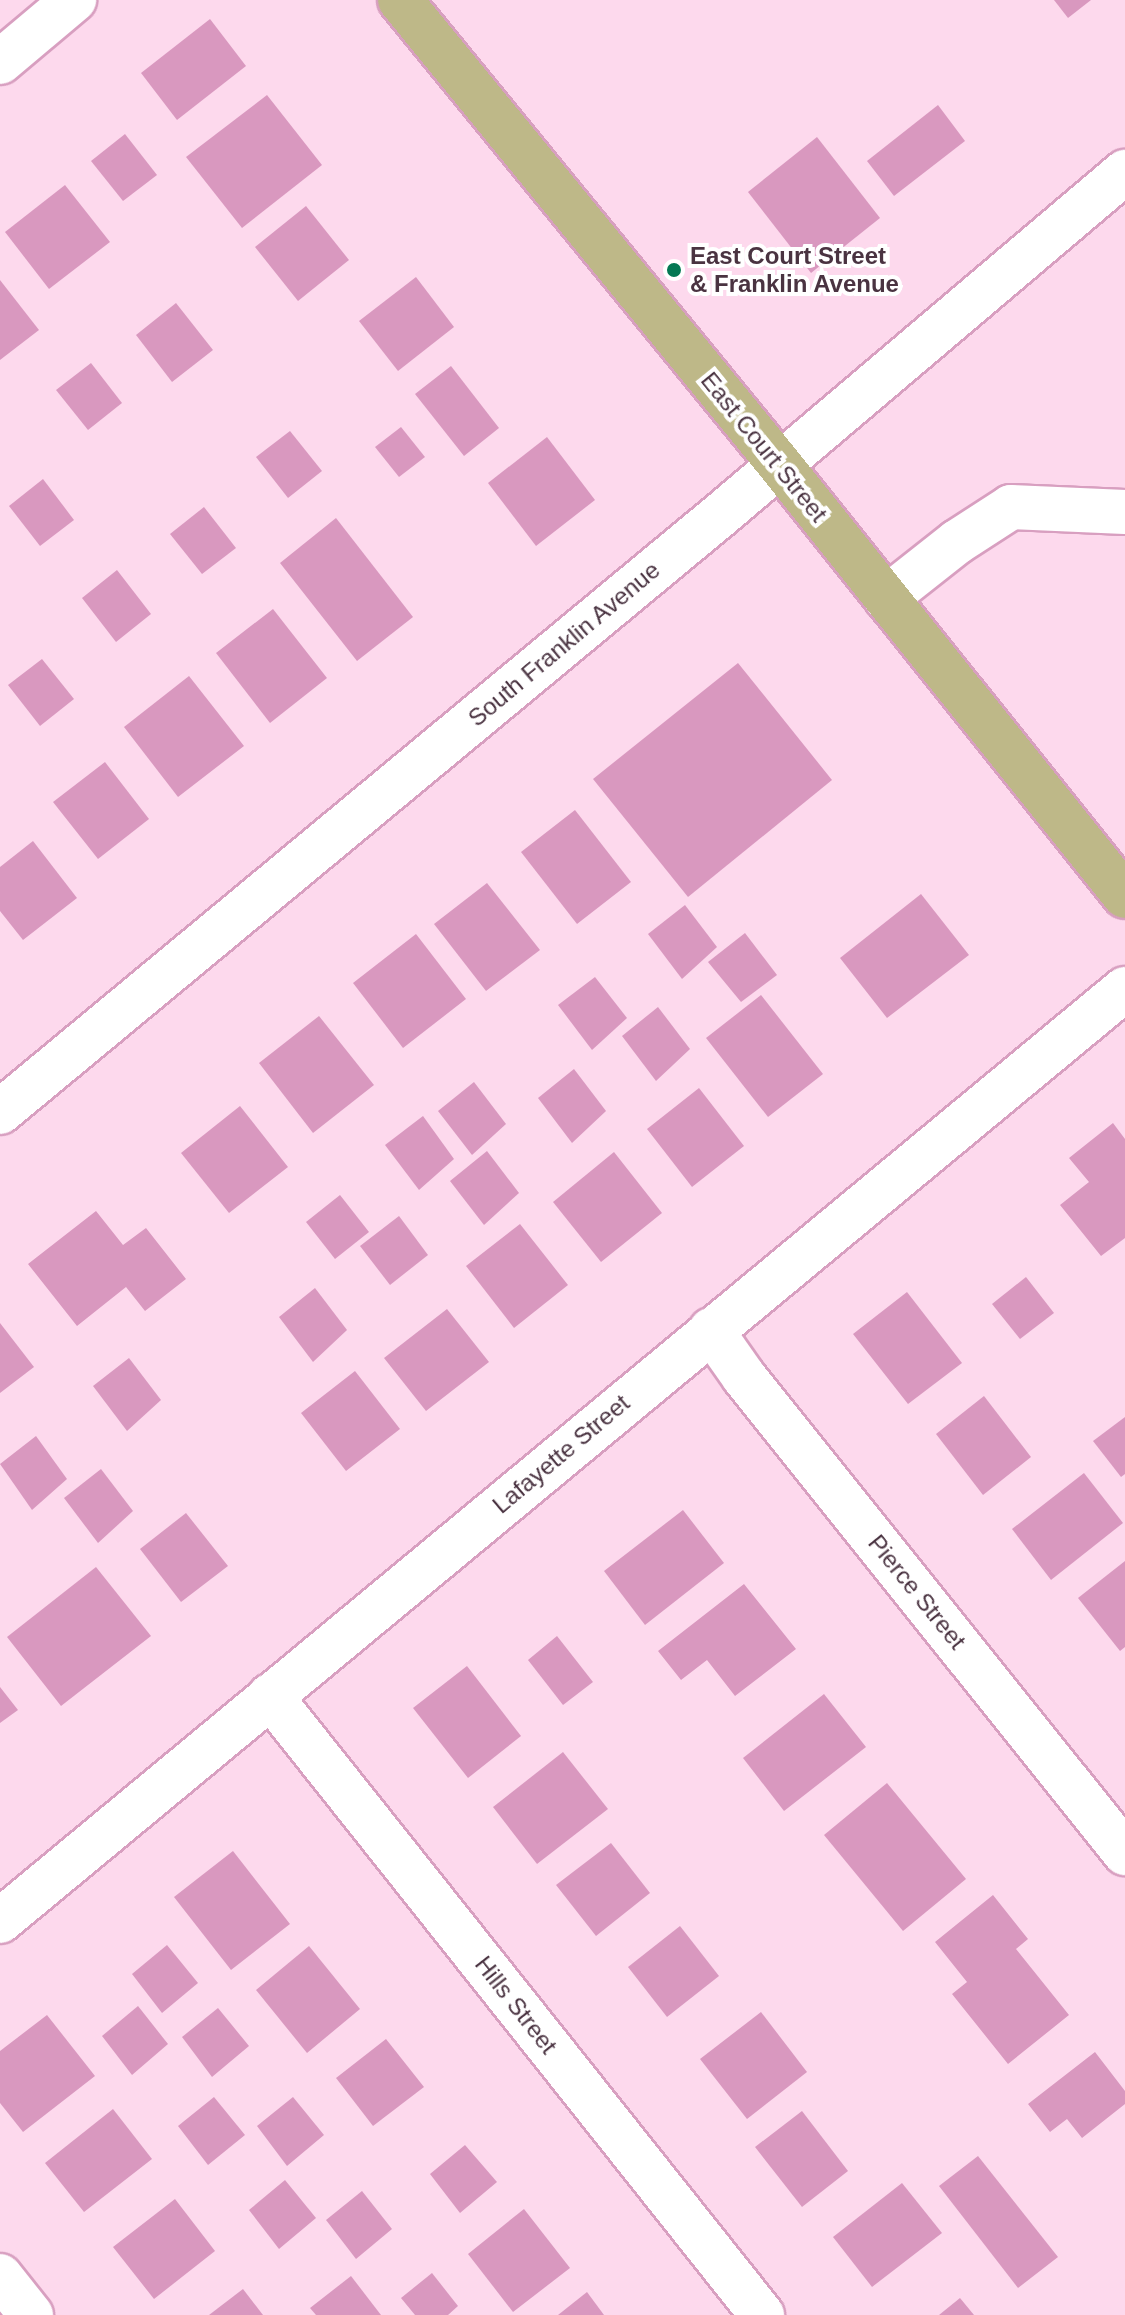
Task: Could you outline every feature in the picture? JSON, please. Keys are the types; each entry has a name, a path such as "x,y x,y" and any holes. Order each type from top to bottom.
{"main road":[{"name":"East Court Street","path":"400,0 780,465 1125,896"}],"street":[{"path":"0,62 74,0"},
{"name":"South Franklin Avenue","path":"0,1112 780,465 1125,172"},
{"path":"886,598 957,542 1011,507 1125,512"},
{"name":"Lafayette Street","path":"0,1921 1125,989"},
{"name":"Pierce Street","path":"711,1330 744,1377 1125,1853"},
{"name":"Hills Street","path":"270,1696 762,2315"},
{"path":"0,2276 31,2315"}],"building":[{"path":"1054,0 1091,0 1068,18"},
{"path":"210,19 246,66 177,120 141,73"},
{"path":"267,95 322,165 242,228 186,157"},
{"path":"938,105 965,141 894,196 867,161"},
{"path":"125,134 157,175 123,201 91,161"},
{"path":"817,137 880,218 811,273 748,192"},
{"path":"65,185 110,242 49,289 5,232"},
{"path":"306,206 349,260 298,301 255,247"},
{"path":"416,277 454,327 398,371 359,321"},
{"path":"0,280 39,330 0,360"},
{"path":"176,303 213,350 172,382 136,335"},
{"path":"91,363 122,403 88,430 56,390"},
{"path":"451,366 499,428 464,456 415,394"},
{"path":"401,427 425,457 399,477 375,447"},
{"path":"290,431 322,471 288,498 256,457"},
{"path":"547,437 595,500 536,546 488,483"},
{"path":"43,479 74,520 40,546 9,506"},
{"path":"204,507 236,548 202,574 170,534"},
{"path":"336,518 413,617 357,661 280,563"},
{"path":"117,570 151,614 116,642 82,598"},
{"path":"273,609 327,678 270,723 216,653"},
{"path":"42,659 74,699 40,726 8,685"},
{"path":"738,663 832,780 688,897 593,779"},
{"path":"189,676 244,746 178,797 124,727"},
{"path":"105,762 149,819 98,859 53,802"},
{"path":"575,810 631,882 577,924 521,852"},
{"path":"33,841 77,898 23,940 0,911 0,867"},
{"path":"487,883 540,950 486,991 434,924"},
{"path":"921,894 969,955 887,1018 840,958"},
{"path":"685,905 717,947 682,979 648,934"},
{"path":"745,933 777,975 741,1002 708,962"},
{"path":"416,934 466,999 403,1048 353,983"},
{"path":"595,977 627,1018 592,1050 558,1005"},
{"path":"761,995 823,1074 768,1117 706,1038"},
{"path":"658,1007 690,1049 656,1081 622,1036"},
{"path":"319,1016 374,1085 313,1133 259,1063"},
{"path":"574,1069 606,1111 572,1143 538,1098"},
{"path":"474,1082 506,1124 472,1155 438,1111"},
{"path":"699,1088 744,1146 692,1187 647,1129"},
{"path":"240,1106 288,1167 229,1213 181,1153"},
{"path":"423,1116 454,1159 419,1190 385,1145"},
{"path":"1113,1123 1125,1139 1125,1238 1101,1256 1060,1205 1089,1182 1069,1158"},
{"path":"487,1151 519,1193 484,1225 450,1181"},
{"path":"614,1152 662,1213 601,1262 553,1202"},
{"path":"340,1195 369,1232 335,1259 306,1222"},
{"path":"96,1211 123,1245 146,1228 186,1279 145,1311 126,1287 77,1326 28,1264"},
{"path":"399,1216 428,1255 390,1285 360,1246"},
{"path":"520,1224 568,1285 514,1328 466,1266"},
{"path":"1026,1277 1054,1313 1020,1339 992,1304"},
{"path":"315,1288 347,1330 313,1362 279,1317"},
{"path":"907,1292 962,1363 908,1404 853,1334"},
{"path":"447,1309 489,1362 426,1411 384,1358"},
{"path":"0,1323 34,1367 0,1393"},
{"path":"129,1358 161,1400 127,1431 93,1386"},
{"path":"355,1371 400,1429 346,1471 301,1413"},
{"path":"984,1396 1031,1457 983,1495 936,1434"},
{"path":"1125,1417 1125,1474 1121,1477 1093,1441"},
{"path":"36,1436 67,1479 32,1510 0,1464"},
{"path":"101,1469 133,1511 98,1543 64,1498"},
{"path":"1084,1473 1123,1523 1051,1580 1012,1529"},
{"path":"683,1510 724,1563 645,1625 604,1571"},
{"path":"186,1513 228,1566 181,1602 140,1549"},
{"path":"1125,1561 1125,1647 1120,1651 1078,1598"},
{"path":"96,1567 151,1636 61,1706 7,1637"},
{"path":"744,1584 796,1649 735,1696 707,1660 681,1680 658,1651"},
{"path":"557,1636 593,1682 563,1705 528,1660"},
{"path":"467,1666 521,1736 468,1778 413,1708"},
{"path":"0,1687 18,1710 0,1723"},
{"path":"824,1694 866,1747 784,1811 743,1758"},
{"path":"563,1752 608,1809 537,1864 493,1807"},
{"path":"887,1783 966,1879 903,1931 824,1835"},
{"path":"611,1843 650,1893 596,1936 556,1885"},
{"path":"233,1851 290,1924 231,1970 174,1897"},
{"path":"993,1895 1028,1939 1016,1949 1069,2015 1008,2064 952,1994 967,1982 935,1942"},
{"path":"680,1926 719,1976 667,2017 628,1967"},
{"path":"167,1945 198,1983 162,2013 132,1974"},
{"path":"309,1946 360,2009 307,2053 256,1990"},
{"path":"138,2006 168,2044 132,2075 102,2036"},
{"path":"218,2008 249,2046 212,2077 182,2037"},
{"path":"761,2012 807,2072 747,2119 700,2059"},
{"path":"47,2015 95,2076 23,2132 0,2103 0,2051"},
{"path":"386,2039 424,2087 373,2126 336,2078"},
{"path":"1095,2052 1125,2091 1125,2104 1082,2138 1067,2119 1050,2132 1028,2104"},
{"path":"214,2097 245,2135 208,2165 178,2126"},
{"path":"293,2097 324,2135 287,2166 257,2126"},
{"path":"113,2109 152,2159 84,2212 45,2163"},
{"path":"802,2111 848,2171 802,2207 755,2147"},
{"path":"465,2145 497,2182 460,2213 430,2174"},
{"path":"978,2156 1058,2257 1018,2288 939,2186"},
{"path":"285,2180 316,2218 279,2249 249,2210"},
{"path":"902,2183 942,2233 872,2287 833,2237"},
{"path":"362,2191 392,2229 356,2259 326,2220"},
{"path":"175,2199 215,2251 154,2299 113,2247"},
{"path":"524,2209 570,2268 513,2312 468,2254"},
{"path":"432,2273 458,2306 448,2315 415,2315 401,2298"},
{"path":"351,2276 381,2315 316,2315 310,2308"},
{"path":"243,2289 263,2315 209,2315"},
{"path":"587,2292 604,2315 558,2315"},
{"path":"960,2298 974,2315 939,2315"}],"place":[{"name":"East Court Street & Franklin Avenue","path":"674,270"}]}
